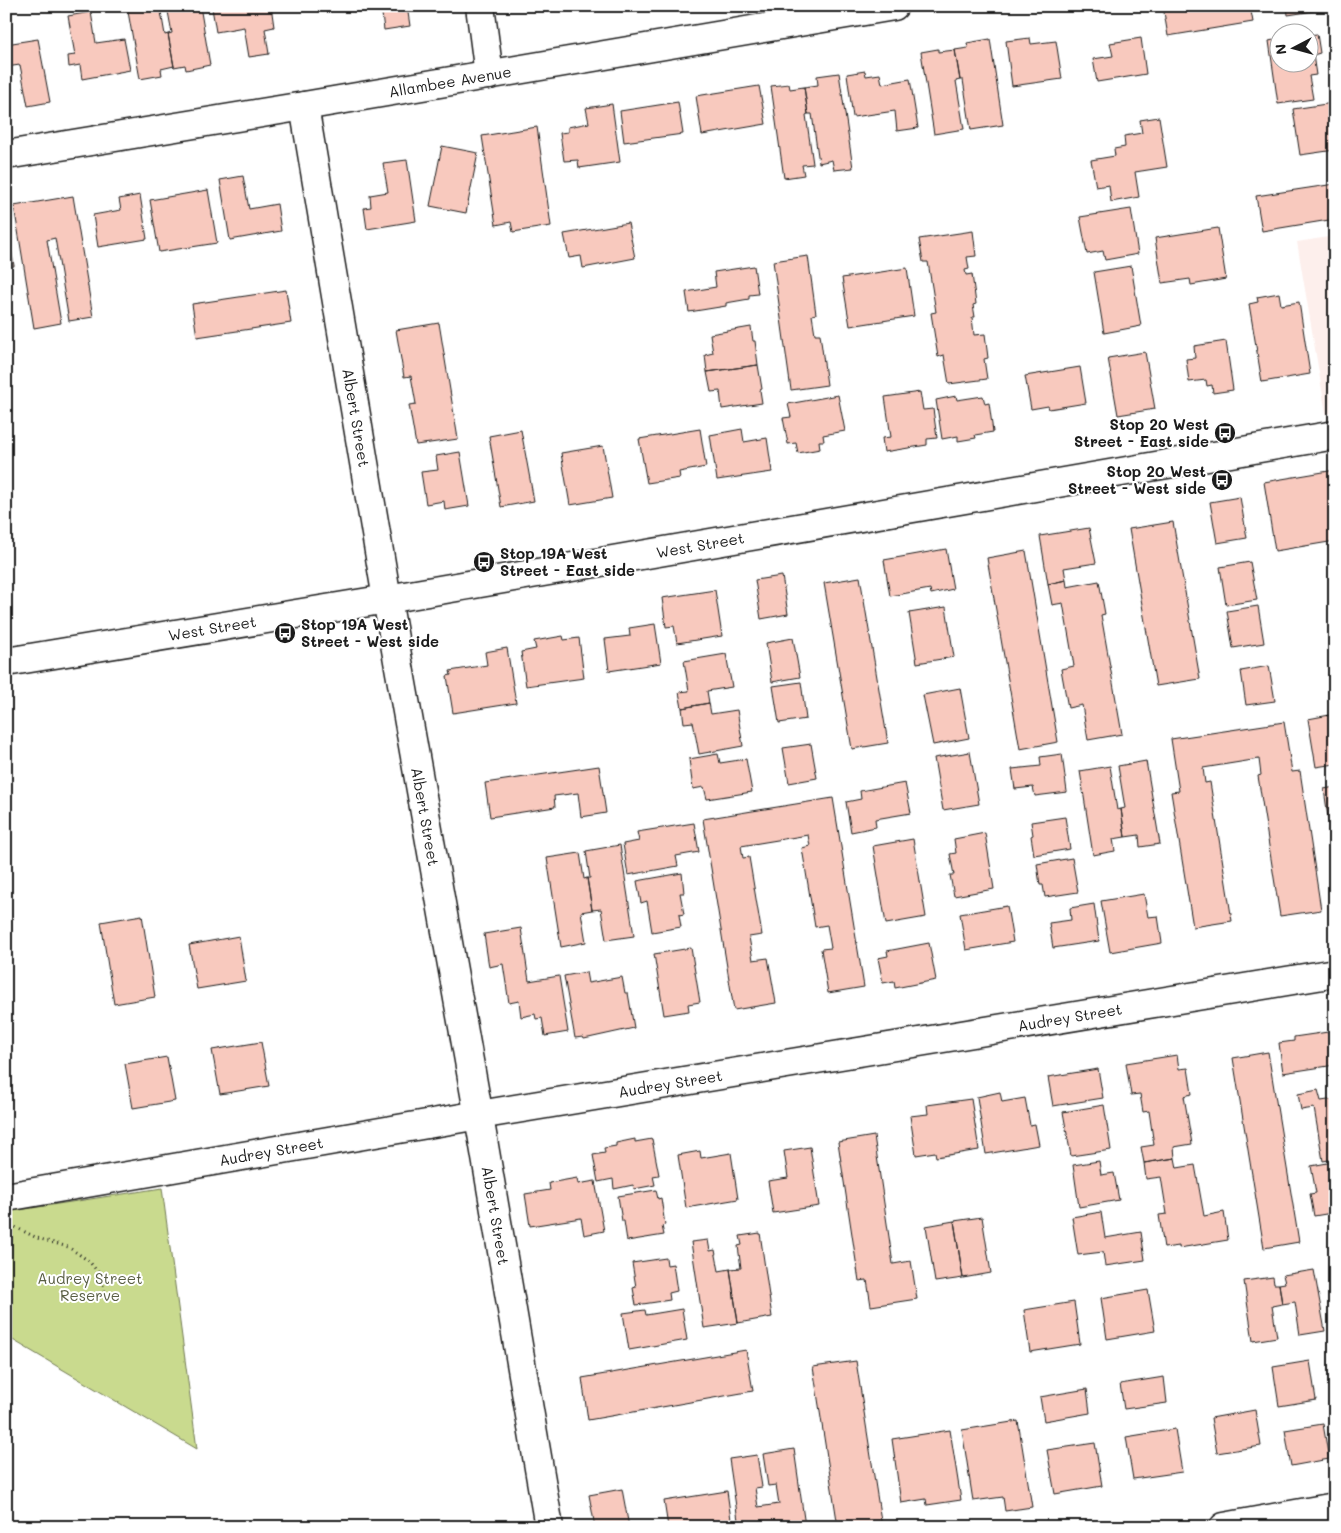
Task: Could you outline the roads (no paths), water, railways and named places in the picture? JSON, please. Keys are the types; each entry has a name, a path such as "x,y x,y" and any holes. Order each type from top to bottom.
{"street":[{"path":"480,6 489,75"},
{"name":"Allambee Avenue","path":"6,154 304,106 894,6"},
{"name":"Albert Street","path":"304,106 387,599 479,1115 549,1527"},
{"name":"West Street","path":"6,662 387,599 1335,435"},
{"name":"Audrey Street","path":"6,1197 479,1115 1335,973"},
{"path":"1224,1527 1335,1507"}],"place":[{"name":"Stop 20 West Street - East side","path":"1225,433"},
{"name":"Stop 20 West Street - West side","path":"1222,480"},
{"name":"Stop 19A West Street - East side","path":"484,562"},
{"name":"Stop 19A West Street - West side","path":"285,633"}],"park label":[{"name":"Audrey Street Reserve","path":"90,1286"}]}
